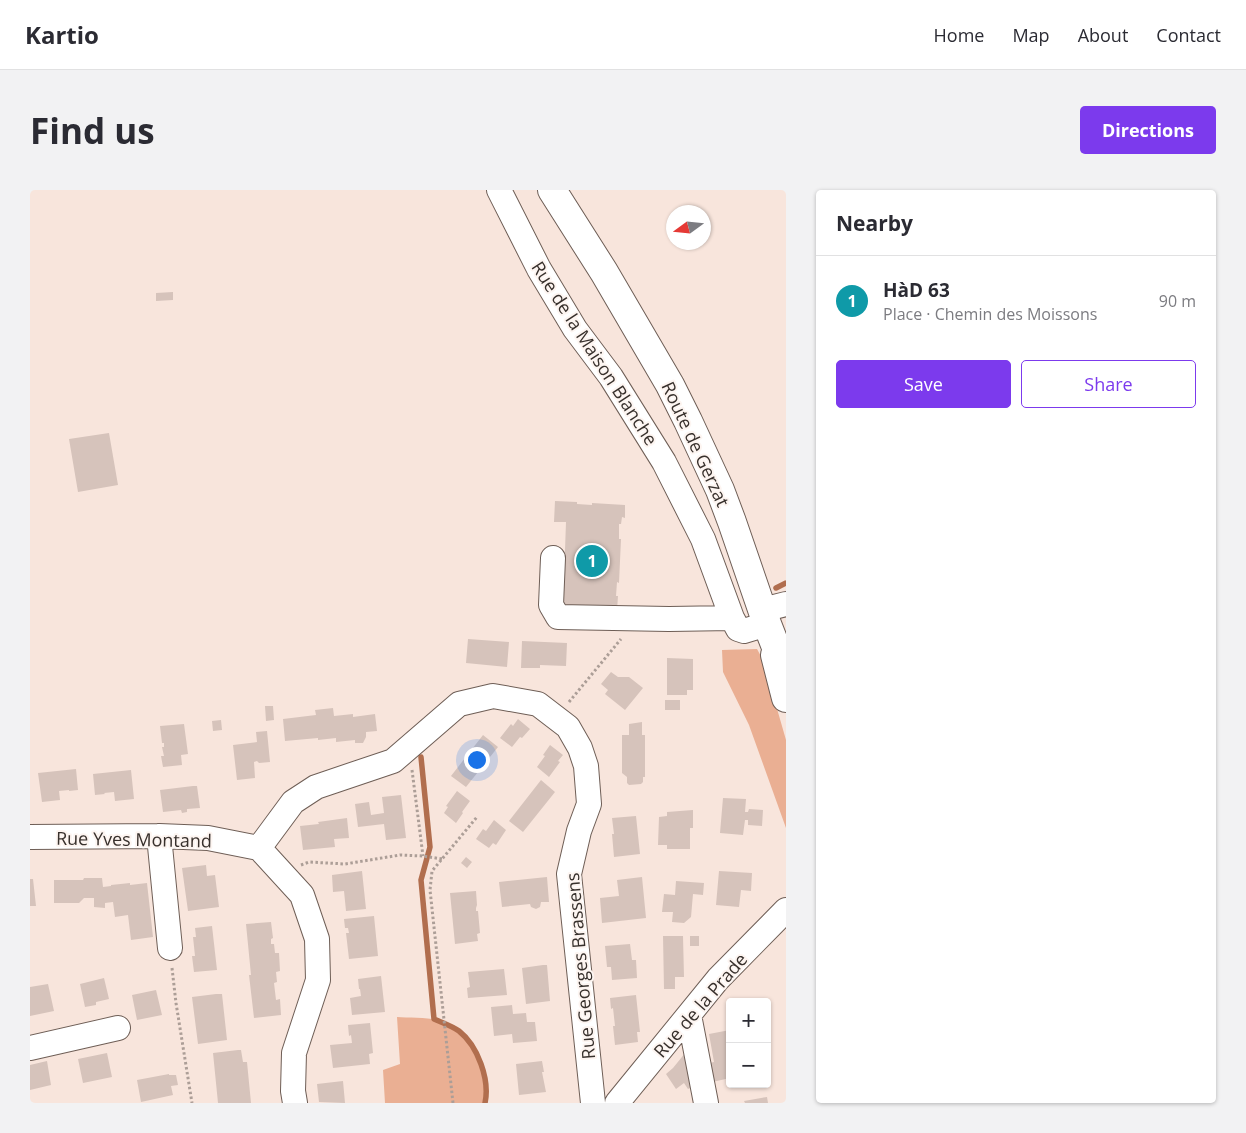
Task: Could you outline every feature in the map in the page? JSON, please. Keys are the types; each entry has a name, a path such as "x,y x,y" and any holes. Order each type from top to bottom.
{"main road":[{"name":"Route de Gerzat","path":"552,190 604,272 670,385 703,452 772,613 786,673"},
{"name":"Route de Gerzat","path":"566,190 604,272"},
{"name":"Route de Gerzat","path":"772,613 786,698"}],"street":[{"name":"Rue de la Maison Blanche","path":"499,190 539,269 575,329 611,377 664,462 703,539 732,618"},
{"path":"553,558 551,605 558,617 732,618 738,629 744,630 772,613"},
{"name":"Rue Georges Brassens","path":"259,848 293,802 316,786 393,761 459,704 493,696 538,704 568,727 580,748 586,766 589,804 579,831 569,874 592,1103"},
{"path":"159,836 170,948"},
{"name":"Rue Yves Montand","path":"30,837 159,836 208,838 259,848"},
{"path":"259,848 302,895 317,939 318,980 294,1053 293,1091 295,1103"},
{"name":"Rue de la Prade","path":"617,1103 718,979 786,910"},
{"path":"690,1015 706,1103"},
{"path":"30,1048 118,1028"}],"path":[{"path":"556,718 638,618"},
{"path":"409,747 426,856"},
{"path":"453,1103 430,890 432,871 477,817"},
{"path":"282,873 309,862 345,864 400,855 442,859"},
{"path":"170,948 176,1003 192,1103"}],"shaded area":[{"path":"757,649 763,660 786,740 786,828 749,725 723,672 722,650"},
{"path":"397,1017 432,1019 449,1025 460,1032 472,1046 481,1064 486,1084 485,1103 385,1103 383,1070 400,1064"}],"building":[{"path":"173,292 173,300 156,301 156,293"},
{"path":"109,433 118,485 78,492 69,439"},
{"path":"555,501 592,505 592,503 625,505 625,518 622,517 621,524 619,524 619,539 621,539 619,583 617,582 616,596 618,596 617,610 563,607 566,522 554,522"},
{"path":"468,639 509,642 507,667 466,663"},
{"path":"522,641 567,643 566,666 540,665 540,668 521,668"},
{"path":"667,658 693,659 693,690 687,690 687,695 667,695"},
{"path":"611,672 618,677 629,677 643,688 625,710 605,694 608,690 601,684"},
{"path":"665,700 680,700 680,710 665,710"},
{"path":"265,706 273,706 274,720 266,721"},
{"path":"333,708 334,716 353,714 353,717 375,714 377,731 366,732 363,743 355,743 355,740 336,742 336,738 285,741 283,719 316,715 315,710"},
{"path":"518,719 530,729 512,747 500,738 511,724 513,726"},
{"path":"221,720 222,730 213,731 212,721"},
{"path":"642,722 642,735 645,735 645,777 643,777 641,784 629,785 627,777 622,773 622,735 629,735 629,724"},
{"path":"184,724 188,754 181,755 182,765 163,767 161,756 164,756 162,747 164,747 164,743 162,743 160,726"},
{"path":"267,731 270,762 254,762 255,778 237,780 233,745 257,742 256,732"},
{"path":"483,735 498,747 466,787 451,776"},
{"path":"550,745 563,755 549,777 537,767"},
{"path":"76,769 78,790 59,791 60,800 42,802 38,773"},
{"path":"131,770 134,799 115,801 114,792 95,795 93,774"},
{"path":"541,780 555,792 523,832 509,821"},
{"path":"197,786 200,808 187,809 187,812 182,813 181,810 163,812 160,790"},
{"path":"457,791 470,801 456,823 444,813 448,807 446,806"},
{"path":"401,795 406,838 386,840 384,824 358,827 355,804 369,802 371,815 384,813 382,797"},
{"path":"723,798 746,799 745,812 748,812 749,809 763,810 762,826 748,825 748,820 745,820 743,835 720,833"},
{"path":"693,810 693,828 690,828 690,849 667,849 667,845 658,845 659,817 667,816 667,812"},
{"path":"636,816 640,854 614,857 612,818"},
{"path":"347,818 349,838 334,839 335,847 303,850 300,826"},
{"path":"494,820 506,830 496,845 493,843 489,848 476,839 483,829 486,831"},
{"path":"466,857 472,862 467,868 461,863"},
{"path":"206,865 207,876 215,875 219,907 188,911 182,868"},
{"path":"362,871 366,909 346,911 344,891 333,892 332,875"},
{"path":"719,871 752,873 751,891 741,890 739,907 716,905"},
{"path":"547,877 549,902 541,902 540,907 536,909 531,907 530,904 502,907 499,882"},
{"path":"642,877 646,918 602,923 600,898 619,896 617,880"},
{"path":"84,878 102,878 103,887 130,883 130,885 147,883 153,937 131,940 128,915 115,917 113,902 105,903 105,908 94,907 94,898 84,898 79,903 54,903 54,880 83,880"},
{"path":"30,879 33,879 36,906 30,906"},
{"path":"676,881 704,883 703,895 693,894 691,917 684,923 672,922 673,912 662,912 664,894 675,895"},
{"path":"476,891 476,911 478,911 480,933 477,934 478,941 455,944 450,893"},
{"path":"374,916 378,956 349,959 346,933 349,933 348,928 345,928 344,919"},
{"path":"271,922 273,938 271,939 271,944 274,944 275,953 279,953 280,971 276,972 277,982 274,983 276,1000 280,999 281,1015 254,1018 246,924"},
{"path":"212,926 217,970 194,972 192,956 195,956 193,937 196,937 195,928"},
{"path":"663,936 683,936 684,977 675,977 675,989 664,989"},
{"path":"690,936 699,936 699,946 690,946"},
{"path":"630,944 632,960 636,960 637,978 612,980 611,967 607,967 605,946"},
{"path":"547,965 550,1001 526,1004 522,968"},
{"path":"504,969 507,995 468,998 467,988 470,987 468,972"},
{"path":"381,976 385,1012 352,1015 350,998 361,996 358,979"},
{"path":"104,978 109,999 96,1002 96,1005 85,1007 80,984"},
{"path":"48,984 54,1011 30,1016 30,987"},
{"path":"156,990 162,1015 137,1020 132,995"},
{"path":"222,994 227,1040 198,1044 192,997"},
{"path":"636,995 640,1032 637,1032 638,1042 615,1045 613,1026 615,1026 610,998"},
{"path":"512,1005 513,1014 526,1013 527,1022 535,1022 537,1041 513,1043 512,1034 494,1036 491,1007"},
{"path":"370,1023 373,1053 369,1054 370,1064 333,1068 330,1045 352,1043 348,1025"},
{"path":"726,1031 726,1079 708,1083 705,1064 714,1062 709,1034"},
{"path":"690,1047 697,1085 688,1089 684,1083 676,1089 666,1074"},
{"path":"241,1050 243,1062 247,1062 251,1103 218,1103 213,1053"},
{"path":"107,1053 112,1077 83,1083 78,1059"},
{"path":"47,1061 51,1085 30,1090 30,1065"},
{"path":"542,1061 546,1092 519,1095 516,1064"},
{"path":"169,1074 176,1075 178,1085 171,1086 173,1095 141,1102 137,1080"},
{"path":"343,1081 345,1103 319,1102 317,1084"},
{"path":"767,1097 768,1103 745,1103 744,1101"}],"waterway":[{"path":"776,588 786,583"},
{"path":"421,757 430,847 421,880 434,1019 459,1031 472,1045 484,1074 486,1084 485,1103"}],"place":[{"name":"HàD 63","path":"592,561"}]}
